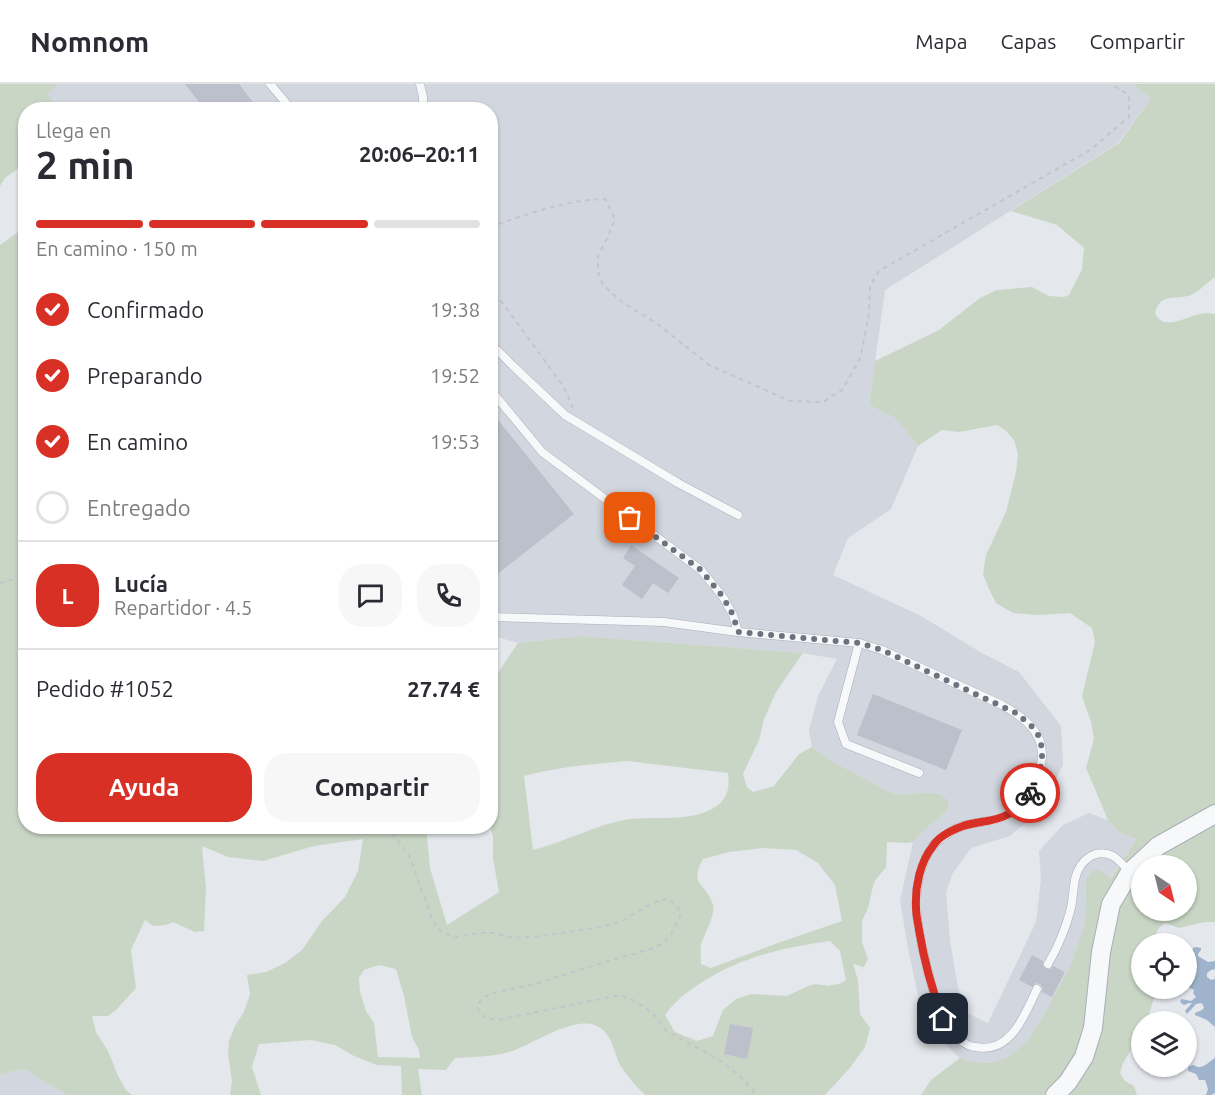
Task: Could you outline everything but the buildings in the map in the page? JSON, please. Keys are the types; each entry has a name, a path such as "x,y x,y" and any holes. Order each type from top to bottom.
{"street":[{"path":"1055,1095 1068,1082 1084,1057 1093,1028 1101,952 1111,904 1130,872 1158,846 1215,814"}],"lane":[{"path":"270,84 285,102"},
{"path":"420,84 423,102"},
{"path":"498,351 565,415 678,483 738,515"},
{"path":"498,399 542,452 701,570 723,597 733,615 738,632"},
{"path":"498,617 664,622 738,632 859,643 882,650 1009,709 1029,724 1038,736 1042,753 1040,771 1034,786 1023,803 1010,814 995,820 965,825 948,832 933,845 922,865 916,908 923,951 935,999 943,1019 956,1036 968,1046 983,1048 996,1046 1011,1036 1020,1024 1037,989"},
{"path":"859,643 838,722 846,744 919,773"},
{"path":"1048,964 1062,938 1071,911 1075,879 1089,856 1101,853 1113,856 1130,872"}],"path":[{"path":"498,224 534,212 585,200 605,200 615,219 598,256 598,272 603,285 622,302 656,323 709,365 790,401 823,402 842,390 860,359 869,314 870,286 879,271 1090,150 1129,117 1129,95 1111,84"},
{"path":"498,297 564,387 579,422"},
{"path":"0,583 18,579"},
{"path":"391,834 409,855 432,919 442,933 457,937 494,933 514,938 602,927 624,920 658,901 669,900 677,906 681,914 670,936 664,942 654,948 531,986 493,993 482,998 477,1006 480,1014 498,1020 620,995 635,1001 646,1009 658,1019 665,1030 721,1061 743,1078 756,1095"}],"shaded area":[{"path":"59,84 1132,84 1151,98 1118,143 885,290 869,405 895,418 918,446 891,509 848,538 833,575 921,616 982,653 1019,672 1061,726 1063,765 1041,809 1010,836 971,848 953,873 946,892 950,941 958,987 967,1013 988,1023 1036,922 1041,879 1039,851 1063,825 1089,813 1108,820 1119,832 1136,839 1110,878 1086,879 1085,923 1071,964 1030,1039 1010,1056 991,1063 973,1062 960,1058 937,1036 920,1005 900,901 913,842 947,811 923,793 900,795 889,792 830,760 812,747 809,730 818,696 837,659 803,653 579,636 518,643 498,637 498,102 53,102 48,93"},
{"path":"24,1069 67,1095 0,1095 0,1074"}],"green space":[{"path":"0,84 59,84 48,93 53,102 18,102 18,168 5,178 0,186"},
{"path":"1132,84 1215,84 1215,277 1191,295 1165,299 1155,313 1163,322 1175,322 1200,314 1215,314 1215,922 1179,928 1165,923 1157,933 1131,933 1131,999 1154,999 1150,1011 1131,1011 1131,1050 1120,1073 1125,1081 1134,1086 1137,1095 921,1095 931,1080 960,1058 973,1062 991,1063 1010,1056 1029,1039 1071,964 1085,923 1086,879 1092,871 1098,870 1111,878 1136,839 1119,832 1108,820 1086,768 1094,739 1082,696 1095,642 1092,628 1070,613 1039,615 1013,613 996,603 983,574 986,555 1006,512 1016,472 1018,454 1014,440 997,425 959,432 942,430 918,446 895,418 869,405 875,361 939,330 980,298 997,290 1032,287 1049,296 1069,295 1082,269 1084,248 1057,225 1011,211 1119,143 1151,98"},
{"path":"18,232 18,834 427,834 430,868 447,925 499,892 493,859 492,834 498,834 498,673 518,643 579,636 803,653 776,692 764,719 759,740 743,774 747,787 753,792 774,786 799,754 812,747 830,760 889,792 900,795 940,794 948,801 947,811 913,842 887,842 886,867 874,882 868,908 862,921 862,942 868,959 864,967 853,964 858,980 860,1014 870,1028 865,1047 825,1095 645,1095 619,1063 611,1041 603,1030 593,1025 582,1024 557,1030 509,1052 455,1058 446,1070 418,1069 422,1095 402,1095 401,1066 377,1065 335,1045 311,1040 259,1044 252,1067 261,1095 230,1095 232,1081 228,1054 229,1041 244,1012 250,994 247,975 266,972 285,963 302,950 322,921 345,897 358,871 363,839 314,846 263,861 228,857 202,846 206,889 204,931 195,932 173,922 153,926 145,920 131,950 136,988 108,1016 92,1016 96,1032 108,1051 118,1076 126,1090 132,1095 67,1095 24,1069 0,1074 0,245","holes":["627,761 728,773 727,791 724,799 717,806 697,815 617,821 533,850 524,776 562,768","763,848 796,850 818,863 835,885 842,921 711,968 701,964 701,945 713,909 710,898 698,880 697,874 703,859 729,852","830,941 840,951 846,980 839,984 828,986 816,984 787,996 751,994 736,999 723,1010 713,1036 697,1041 675,1032 665,1015 689,991 730,967 762,955","379,965 396,969 412,1037 419,1050 420,1058 378,1057 374,1023 366,1011 360,992 359,978 364,970"]}],"water":[{"path":"1197,947 1201,948 1198,956 1208,962 1215,961 1215,969 1207,973 1207,977 1211,980 1215,979 1215,1027 1197,1016 1197,1012 1204,1008 1201,1003 1196,1004 1190,1011 1185,1011 1192,1003 1184,1005 1180,1001 1182,999 1191,1001 1197,999"},
{"path":"1215,1058 1215,1093 1211,1095 1206,1095 1208,1089 1205,1080 1199,1080 1197,1076 1197,1067"}],"way so far":[{"path":"630,518 701,570 723,597 733,615 738,632 859,643 882,650 1016,713 1038,736 1042,753 1040,771 1030,793"}],"route":[{"path":"943,1019 935,999 923,951 916,908 922,865 933,845 948,832 965,825 995,820 1010,814 1023,803 1030,793"}]}
